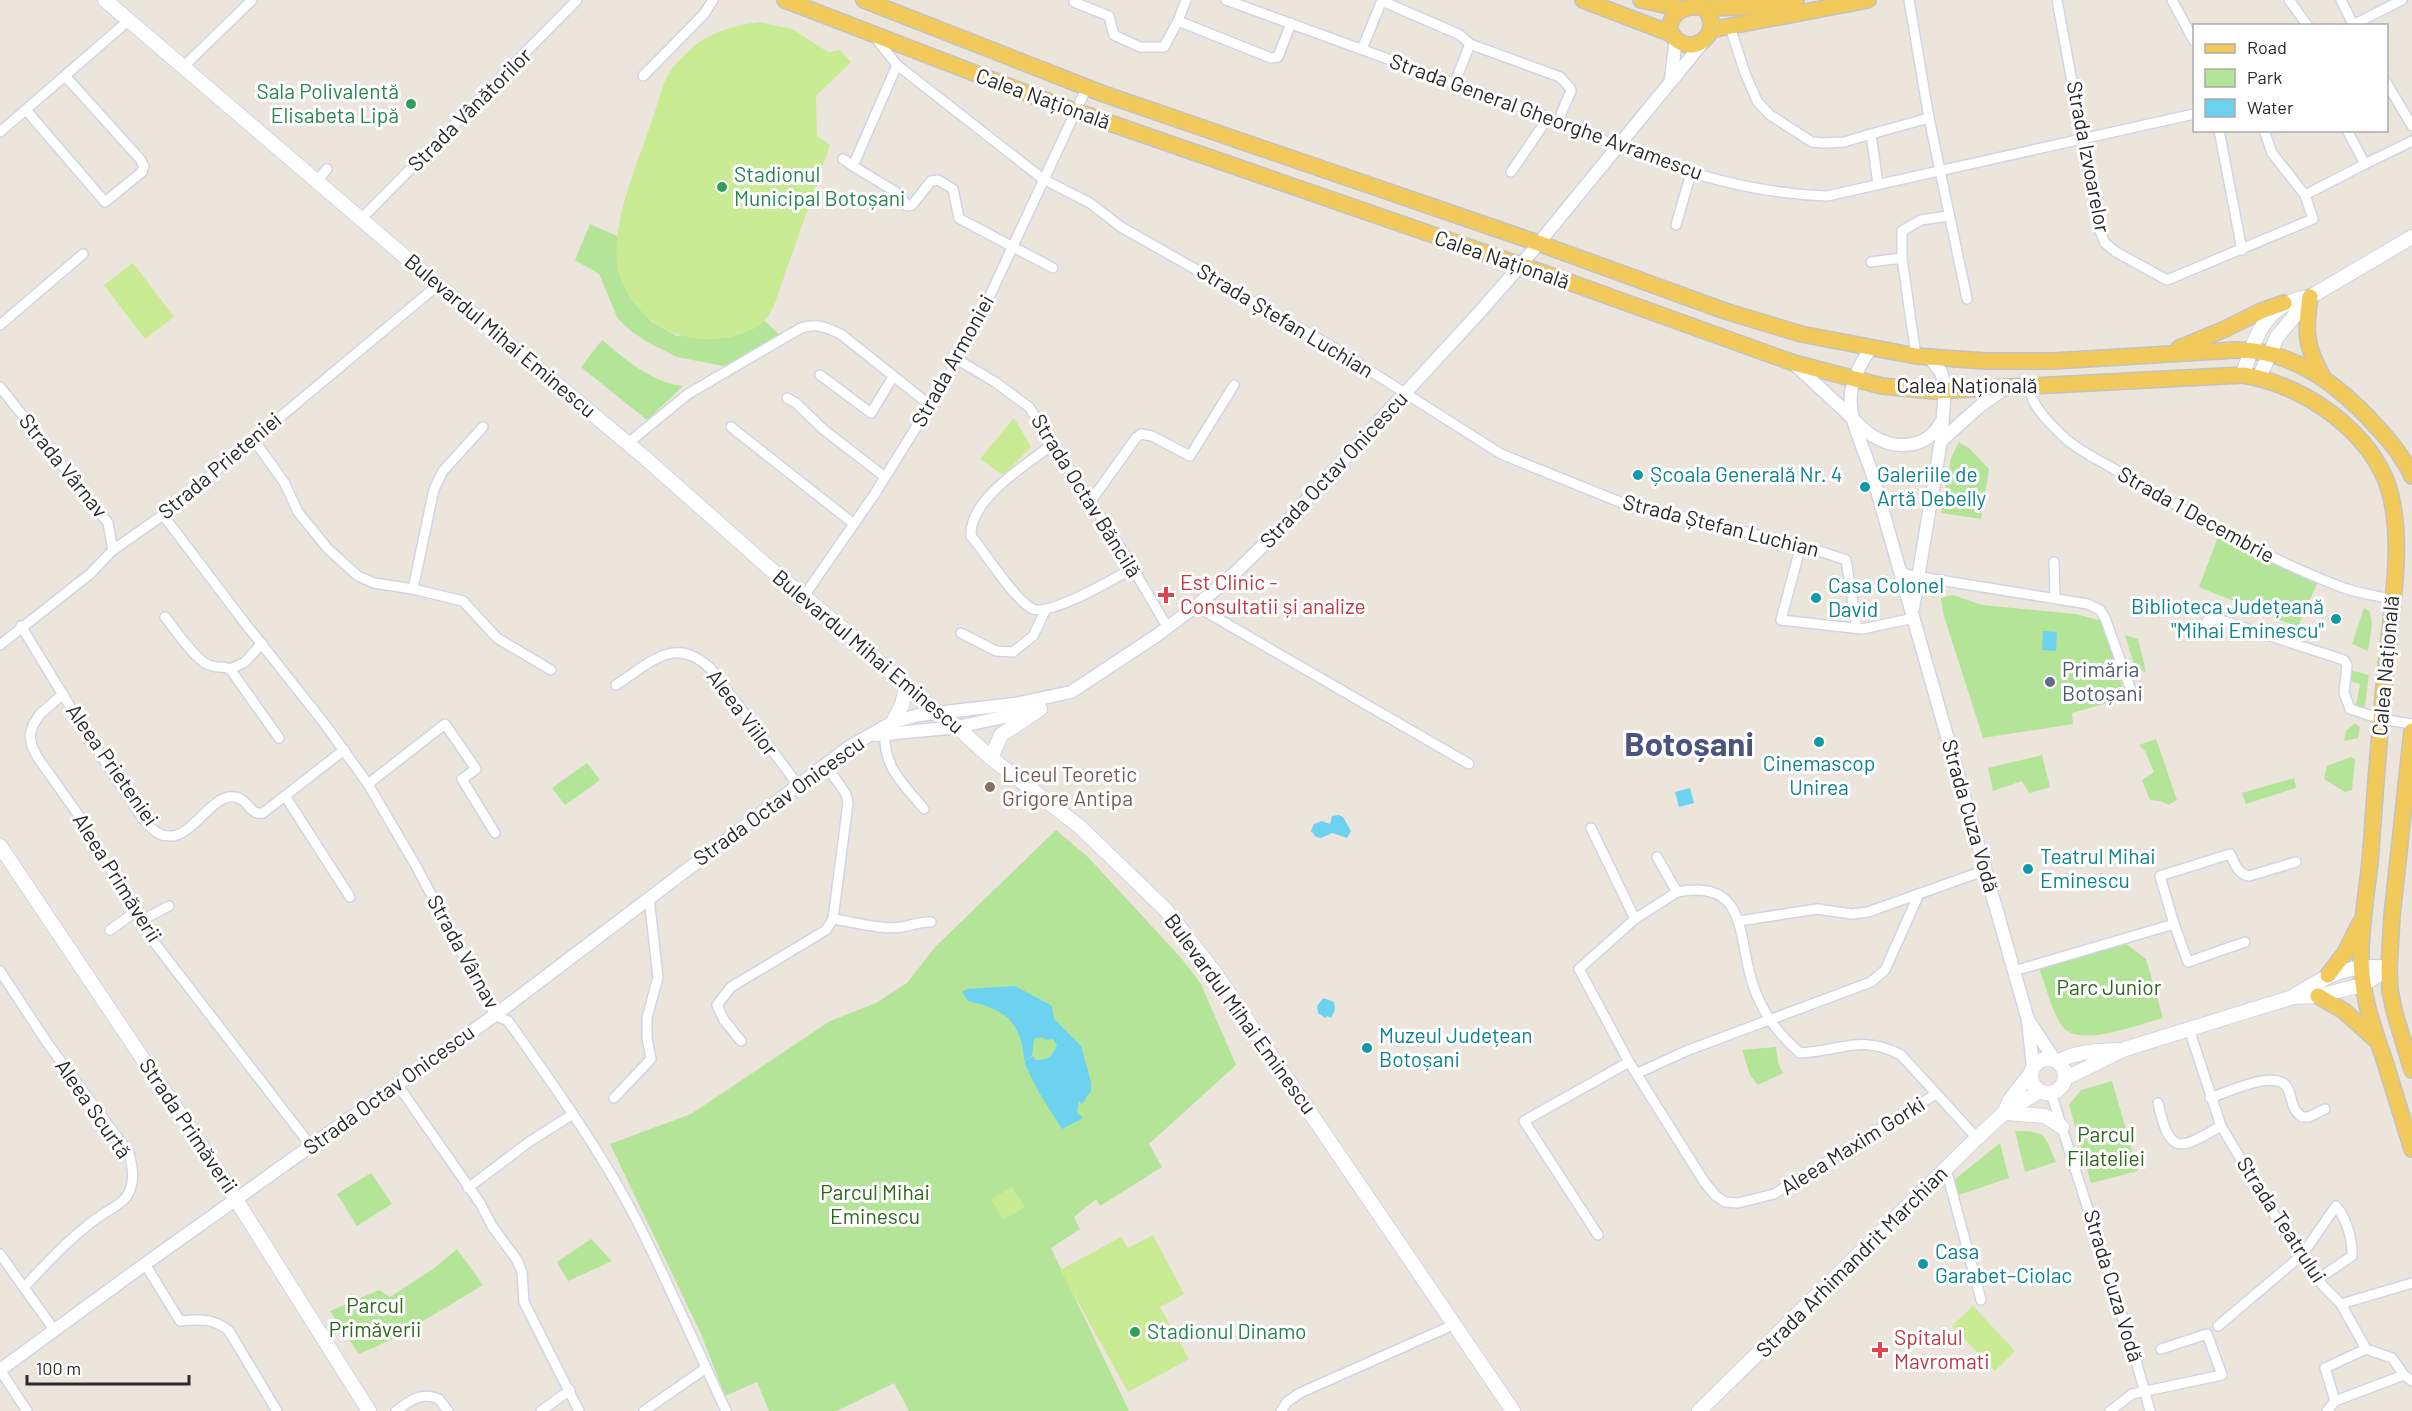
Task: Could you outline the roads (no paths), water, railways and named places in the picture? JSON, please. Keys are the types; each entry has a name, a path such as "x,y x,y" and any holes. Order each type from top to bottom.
{"main road":[{"name":"Bulevardul Mihai Eminescu","path":"105,0 860,643 906,687 938,711 991,758 1080,827 1166,910 1187,935 1258,1036 1513,1411"},
{"name":"Calea Națională","path":"785,0 1076,112 1794,363 1853,379 1898,389 1945,391 2243,375 2290,388 2331,413 2355,436 2376,463 2387,486 2396,525 2392,600 2361,968 2364,1000 2412,1149"},
{"name":"Calea Națională","path":"864,0 1087,87 1538,243 1735,314 1801,334 1923,357 2054,362 2168,353 2250,350 2290,360 2323,377 2353,402 2384,435 2408,466 2412,476"},
{"path":"1583,0 1674,36 1689,45 1700,43 1708,34 1711,20 1704,8"},
{"path":"1641,0 1678,8"},
{"path":"1674,36 1670,19 1678,8 1691,3 1704,8 1752,7 1796,0"},
{"path":"1708,34 1730,27 1868,0"},
{"path":"2168,353 2261,311 2310,297 2412,237"},
{"path":"2259,378 2277,336 2310,297"},
{"path":"2310,297 2306,331 2307,345 2323,377"},
{"path":"2243,375 2250,350 2265,322 2284,303"},
{"path":"889,728 902,705 906,687"},
{"path":"991,758 1001,735 1040,709"},
{"name":"Calea Națională","path":"2412,731 2392,916 2389,968 2390,991 2395,1014 2412,1070"},
{"name":"Strada Primăverii","path":"0,846 237,1199 369,1411"},
{"path":"2328,975 2349,945 2364,912"},
{"path":"2293,997 2328,975 2361,968 2389,968"},
{"path":"2125,1049 2088,1052 2056,1061 2040,1061 2032,1071 2033,1083 2045,1092 2061,1088 2066,1078 2125,1049 2293,997 2318,996 2362,985 2389,968"},
{"path":"2318,996 2359,1022 2378,1042"},
{"path":"2056,1061 2064,1069 2066,1078"},
{"name":"Strada Arhimandrit Marchian","path":"2004,1113 2010,1100 2032,1071"},
{"name":"Strada Arhimandrit Marchian","path":"1699,1411 2004,1113 2045,1092"},
{"path":"2004,1113 2045,1116 2062,1127"}],"street":[{"path":"183,67 252,0"},
{"name":"Strada Vânătorilor","path":"362,218 577,0"},
{"path":"643,76 704,14 713,0"},
{"path":"1074,2 1109,16 1114,35 1140,47 1164,47 1186,0"},
{"name":"Strada General Gheorghe Avramescu","path":"1226,0 1455,82 1691,173 1768,191 1803,196 1827,196 2193,114"},
{"path":"1362,49 1382,0 1460,35 1470,44 1560,77 1571,91 1558,121"},
{"path":"1909,0 1929,118 1966,299"},
{"name":"Strada Izvoarelor","path":"2057,0 2100,229 2105,243 2116,252 2167,280 2242,250"},
{"path":"2172,0 2193,39"},
{"path":"2289,0 2307,24"},
{"path":"2341,0 2353,24"},
{"path":"2355,24 2402,0"},
{"path":"0,132 128,21"},
{"path":"1178,21 1272,58 1278,57 1281,52 1292,23"},
{"path":"1730,27 1757,101 1766,113 1812,141 1823,144 1844,141 1929,118"},
{"name":"Strada Ștefan Luchian","path":"873,34 897,65 1043,179 1090,203 1121,227 1331,346 1501,454 1620,502 1801,545 1835,555 1848,562 1857,628"},
{"name":"Strada Octav Onicescu","path":"0,1370 495,1015 849,747 889,728 938,711 1015,704 1071,692 1168,628 1236,572 1279,530 1406,394 1520,266 1708,34"},
{"path":"1671,80 1674,36"},
{"path":"1455,82 1470,44"},
{"path":"853,166 897,65"},
{"path":"26,110 105,202 142,172 144,166 140,159 66,77"},
{"path":"2388,85 2412,126"},
{"name":"Strada Armoniei","path":"804,596 854,525 958,360 1087,87"},
{"path":"1511,172 1548,118"},
{"path":"2219,132 2242,250 2313,219 2305,195 2272,153 2265,132"},
{"path":"2348,132 2365,164"},
{"path":"1870,134 1878,184"},
{"path":"2305,195 2412,141"},
{"path":"843,159 899,194 907,206 912,205 931,181 938,180 953,189 959,218 1053,268"},
{"path":"317,180 327,169"},
{"path":"1676,225 1691,173"},
{"path":"1923,357 1902,258 1902,231 1921,220 1948,216"},
{"path":"0,325 83,254"},
{"path":"1870,262 1902,258"},
{"name":"Strada Prieteniei","path":"0,645 21,626 90,574 113,550 163,515 438,285"},
{"path":"627,444 688,394 801,328 814,324 828,327 842,335 931,405"},
{"name":"Strada Cuza Vodă","path":"1871,348 1853,379 1850,394 1851,416 1872,473 1901,571 1914,584"},
{"name":"Strada Cuza Vodă","path":"1923,357 1941,372 1945,391 1941,441 1914,584 1913,615 2028,1020 2032,1071"},
{"name":"Strada Octav Băncilă","path":"958,360 995,382 1029,407 1168,628"},
{"path":"1794,363 1874,436 1888,443 1901,445 1928,438 1937,430 1942,419"},
{"path":"820,375 871,413 893,377"},
{"path":"1090,502 1141,434 1152,436 1190,456 1234,385"},
{"name":"Strada Vârnav","path":"0,387 108,523 113,550"},
{"name":"Strada 1 Decembrie","path":"2029,388 2034,402 2067,440 2160,496 2238,541 2285,564 2365,596 2392,600"},
{"path":"1941,441 1984,403 2004,389"},
{"path":"787,398 885,477"},
{"path":"413,589 434,489 443,471 483,427"},
{"path":"731,427 854,525"},
{"path":"254,439 284,482 298,512 328,549 358,576 374,583 413,589 463,601 497,638 551,669"},
{"path":"1053,444 1004,481 977,510 970,525 971,536 1017,594 1032,609 1046,611 1132,568"},
{"name":"Strada Vârnav","path":"163,515 368,784 416,866 495,1015 508,1021 573,1114 643,1232 726,1411"},
{"path":"1801,545 1781,620 1857,628 1880,626 1913,615"},
{"path":"2054,562 2055,598"},
{"path":"1914,584 1935,579 2088,604 2100,610 2132,693"},
{"path":"1196,606 1469,764"},
{"path":"961,633 996,651 1013,652 1033,636 1046,611"},
{"path":"165,617 205,664 215,668 223,666 230,669 279,738"},
{"path":"2207,621 2217,619 2344,660 2347,665 2344,693 2350,709 2381,719 2412,724"},
{"name":"Aleea Prieteniei","path":"21,626 101,756 147,822 160,835 173,836 188,828 225,798 238,797 259,814 268,810 344,750"},
{"path":"230,669 245,662 262,643"},
{"name":"Aleea Viilor","path":"616,685 664,654 676,651 699,657 717,676 798,785"},
{"path":"924,809 890,768 884,745 889,728 957,727 1040,709 1071,692"},
{"name":"Aleea Primăverii","path":"63,694 40,714 33,725 30,735 32,747 82,820 94,846 122,885 144,929 311,1146"},
{"path":"368,784 445,724 476,770 462,779 495,833"},
{"path":"741,1041 724,1020 717,1005 731,987 826,930 833,919 848,803 846,794 825,764"},
{"path":"285,796 350,897"},
{"path":"1591,828 1635,919 1677,892 1697,888 1715,892 1731,903 1740,921 1753,986 1769,1021"},
{"path":"2245,942 2188,962 2160,876 2230,854 2240,872 2249,876 2296,862"},
{"path":"1657,858 1677,892"},
{"path":"1740,921 1817,909 1852,914 1868,912 1986,870"},
{"path":"1638,1073 1686,1051 1871,982 1880,976 1919,894"},
{"path":"614,1098 651,1059 647,1038 647,1018 658,977 649,898"},
{"path":"141,921 169,906"},
{"path":"110,930 135,912"},
{"path":"833,919 886,927 902,927 920,921 931,922"},
{"name":"Aleea Maxim Gorki","path":"1635,919 1579,969 1629,1062 1638,1073 1705,1184 1725,1202 1738,1203 1774,1194 1936,1094"},
{"path":"2014,970 2174,924"},
{"name":"Aleea Scurtă","path":"0,971 48,1044 129,1154 134,1171 126,1197 77,1233 24,1287"},
{"name":"Strada Cuza Vodă","path":"2028,1020 2056,1061"},
{"name":"Aleea Maxim Gorki","path":"1769,1021 1800,1053 1820,1052 1868,1043 1886,1046 1901,1055 1977,1138"},
{"name":"Strada Teatrului","path":"2189,1029 2221,1126 2284,1232 2318,1279 2341,1304 2366,1349"},
{"path":"1598,1235 1524,1121 1629,1062"},
{"path":"2210,1098 2270,1079 2284,1083 2288,1089 2293,1109 2302,1117 2309,1117 2325,1109"},
{"path":"397,1084 518,1260 522,1272 525,1302 579,1411"},
{"name":"Strada Cuza Vodă","path":"2045,1092 2062,1127 2132,1346 2150,1411"},
{"path":"2158,1103 2165,1133 2172,1141 2180,1144 2196,1141 2221,1126"},
{"path":"468,1188 529,1142 573,1114"},
{"path":"1946,1169 1982,1300"},
{"path":"2218,1326 2302,1255 2336,1206 2342,1213 2352,1256 2318,1279"},
{"path":"0,1254 55,1331"},
{"path":"145,1264 180,1321 210,1320 218,1322 229,1331 277,1411"},
{"path":"2341,1304 2412,1283"},
{"path":"1281,1411 1287,1402 1300,1393 1454,1324"},
{"path":"2110,1411 2132,1394 2222,1374 2207,1334 2161,1349"},
{"path":"2327,1411 2335,1401 2408,1378 2392,1358 2366,1349 2325,1368 2335,1401"},
{"path":"644,1411 706,1368"},
{"path":"0,1370 27,1411"},
{"path":"541,1411 570,1390"},
{"path":"396,1411 415,1398 424,1395 439,1399 448,1411"}],"water":[{"path":"2043,631 2057,632 2056,651 2042,650"},
{"path":"1690,788 1694,803 1679,807 1675,792"},
{"path":"1332,816 1343,817 1351,831 1347,838 1332,833 1321,838 1316,837 1311,831 1314,824 1322,821 1330,824"},
{"path":"1015,986 1052,1006 1054,1019 1081,1046 1091,1082 1091,1091 1082,1104 1079,1101 1077,1112 1083,1118 1062,1129 1030,1076 1025,1062 1021,1041 1013,1024 994,1009 968,1001 962,992 967,989","holes":["1042,1037 1046,1040 1053,1039 1057,1045 1051,1055 1040,1060 1036,1060 1033,1056 1025,1061 1032,1055 1034,1039"]},
{"path":"1323,998 1334,1002 1335,1010 1331,1018 1327,1016 1325,1018 1318,1013 1317,1006"}],"place":[{"name":"Sala Polivalentă Elisabeta Lipă","path":"411,104"},
{"name":"Stadionul Municipal Botoșani","path":"722,187"},
{"name":"Școala Generală Nr. 4","path":"1638,475"},
{"name":"Galeriile de Artă Debelly","path":"1865,487"},
{"name":"Est Clinic - Consultatii și analize","path":"1166,595"},
{"name":"Casa Colonel David","path":"1816,598"},
{"name":"Biblioteca Județeană \"Mihai Eminescu\"","path":"2336,619"},
{"name":"Primăria Botoșani","path":"2050,682"},
{"name":"Cinemascop Unirea","path":"1819,742"},
{"name":"Liceul Teoretic Grigore Antipa","path":"990,787"},
{"name":"Teatrul Mihai Eminescu","path":"2028,869"},
{"name":"Muzeul Județean Botoșani","path":"1367,1048"},
{"name":"Casa Garabet–Ciolac","path":"1923,1264"},
{"name":"Stadionul Dinamo","path":"1135,1332"},
{"name":"Spitalul Mavromati","path":"1880,1350"}],"district":[{"name":"Botoșani","path":"1689,744"}],"park label":[{"name":"Parc Junior","path":"2109,988"},
{"name":"Parcul Filateliei","path":"2106,1147"},
{"name":"Parcul Mihai Eminescu","path":"875,1205"},
{"name":"Parcul Primăverii","path":"375,1318"}]}
